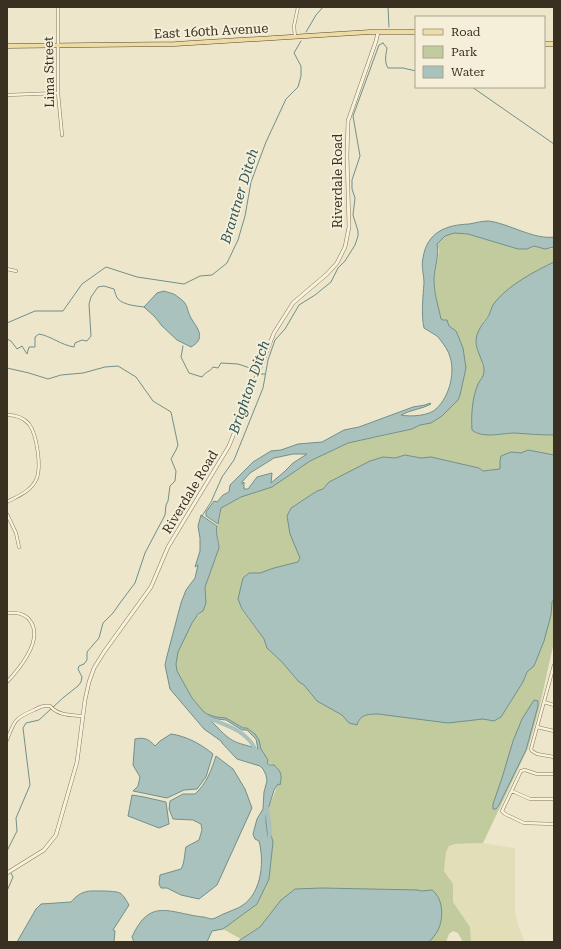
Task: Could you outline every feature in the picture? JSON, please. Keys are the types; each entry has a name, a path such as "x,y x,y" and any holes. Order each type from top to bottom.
{"main road":[{"name":"East 160th Avenue","path":"7,46 175,44 415,32"}],"street":[{"name":"Lima Street","path":"58,7 58,93 62,135"},
{"path":"295,37 294,26 298,7"},
{"name":"Riverdale Road","path":"9,871 44,850 56,835 77,762 88,685 94,668 153,585 168,547 229,446 274,333 293,303 327,274 337,263 343,252 349,227 347,155 348,121 378,35"},
{"path":"7,94 58,93"},
{"path":"7,269 16,271"},
{"path":"7,415 15,415 23,419 31,427 39,459 39,472 36,482 23,494 7,502"},
{"path":"7,514 15,531 19,547"},
{"path":"7,613 21,614 30,620 34,631 31,648 20,667 7,682"},
{"path":"554,665 553,676 544,702 531,750 537,754 554,757"},
{"path":"544,702 554,705"},
{"path":"7,740 9,731 18,718 23,714 42,706 52,708 64,715 83,716"},
{"path":"537,727 554,731"},
{"path":"554,774 537,774 522,770 502,810 504,813 524,824 554,824"},
{"path":"512,790 530,798 554,799"}],"shaded area":[{"path":"483,843 515,848 515,913 525,942 471,942 470,927 453,902 453,884 444,871 446,852 449,846 455,844"}],"green space":[{"path":"454,233 468,234 511,247 531,248 534,246 551,249 554,247 554,262 528,276 492,308 483,322 482,364 485,369 476,433 554,435 554,455 528,450 521,453 511,452 500,461 500,469 483,471 479,468 431,457 421,458 405,455 395,458 383,457 329,482 323,489 317,491 291,508 290,534 300,558 298,562 260,573 249,573 238,599 242,610 264,639 267,648 282,662 299,682 304,685 317,701 342,715 349,723 357,724 361,717 367,714 417,718 469,720 483,719 494,721 500,717 523,682 527,672 534,665 551,615 552,602 554,599 554,642 539,709 528,748 483,843 455,844 449,846 446,852 444,871 453,884 453,902 470,927 471,942 463,942 458,933 453,931 449,934 446,942 429,942 438,929 442,915 438,898 432,890 322,888 295,889 260,927 241,939 223,929 257,904 269,879 273,842 271,836 268,838 266,822 267,812 278,784 280,785 273,765 267,762 268,760 264,756 254,733 226,718 216,717 203,711 192,698 177,671 176,664 181,644 195,618 203,611 206,597 205,587 219,548 216,530 220,518 221,508 241,497 272,487 310,461 348,443 383,436 431,423 442,416 458,400 466,368 463,348 456,331 441,319 436,303 434,278 439,251 437,244 445,236"}],"water":[{"path":"485,221 496,222 538,236 554,237 554,247 545,249 534,246 527,249 518,249 468,234 454,233 445,236 437,244 434,278 436,299 441,319 447,320 449,326 456,331 463,348 466,368 458,400 442,416 431,423 420,425 412,429 348,443 310,461 272,487 241,497 221,508 218,524 206,516 206,512 214,501 217,502 223,495 229,492 230,485 253,462 271,451 281,450 298,444 322,442 344,430 359,427 413,407 430,403 431,404 401,415 409,416 429,413 441,404 448,390 452,375 452,368 449,354 444,345 437,336 424,328 422,311 424,283 422,264 425,249 433,236 445,228","holes":["293,454 307,454 293,463 271,483 272,473 257,477 248,489 244,489 244,482 242,484 242,482 250,473 274,458"]},
{"path":"554,262 554,435 515,433 487,435 476,433 472,430 472,407 476,389 484,373 484,368 476,346 476,338 479,331 494,304 501,295 523,279"},
{"path":"164,291 175,295 184,302 189,315 198,329 200,337 199,340 191,347 177,340 144,307 157,293"},
{"path":"528,450 554,455 554,599 552,602 551,615 544,641 534,666 527,672 523,682 501,717 494,721 483,719 448,723 371,714 365,715 358,721 357,725 349,723 342,715 317,701 304,685 299,682 282,662 267,648 264,639 242,609 238,599 243,578 249,573 260,573 298,562 300,558 290,534 287,516 291,508 317,491 323,489 329,482 370,461 383,457 395,458 405,455 421,458 431,457 479,468 483,471 500,469 501,456 511,452 521,453"},
{"path":"201,515 217,526 216,531 219,548 205,587 206,603 203,611 198,614 192,623 178,652 176,664 177,671 192,698 203,711 216,717 226,718 243,728 247,728 255,734 259,740 261,749 268,760 267,763 274,765 280,772 280,785 278,784 274,790 266,816 268,838 270,838 271,835 273,842 269,879 257,904 223,929 212,931 207,942 134,942 132,937 139,924 146,916 153,912 162,910 212,919 238,908 246,903 252,896 259,879 261,869 261,850 259,841 255,839 253,834 257,819 263,809 264,792 267,781 266,775 260,766 237,759 221,741 204,729 170,689 165,665 181,603 186,590 195,578 198,565 195,567 200,551 198,526","holes":["208,716 226,720 242,730 247,730 256,739 258,749 232,740 223,733"]},
{"path":"534,700 538,701 538,706 526,750 499,805 496,809 493,809 493,804 513,741 522,719"},
{"path":"171,734 193,741 213,754 206,777 197,789 184,790 167,798 133,791 138,786 140,777 133,765 135,739 146,739 155,746"},
{"path":"216,756 233,769 245,789 252,808 217,885 199,899 181,895 167,888 161,888 159,884 160,875 181,869 186,847 199,840 202,830 201,824 193,820 173,819 169,809 170,801 183,794 195,794 206,781"},
{"path":"132,795 166,802 169,824 159,828 128,816"},
{"path":"295,889 432,890 436,894 441,904 441,922 436,933 429,942 237,942 260,927 281,900"},
{"path":"105,891 120,893 129,905 113,930 115,931 114,942 17,942 36,909 41,904 71,902 79,895 86,892"}],"waterway":[{"name":"Brantner Ditch","path":"306,32 316,15 323,7"},
{"name":"Brighton Ditch","path":"388,7 389,27"},
{"name":"Brantner Ditch","path":"7,323 35,311 63,311 82,284 106,267 137,277 184,284 200,276 212,275 227,263 238,240 245,216 251,182 266,142 286,99 298,87 301,76 301,66 294,53 301,41"},
{"path":"383,43 387,48 386,61 388,68 403,68 415,71"},
{"name":"Brighton Ditch","path":"202,516 211,502 222,477 234,460 263,388 268,360 275,340 285,329 299,305 315,295 331,282 338,268 345,261 355,245 358,231 353,215 355,198 352,189 352,180 360,156 353,116 379,45 383,43"},
{"path":"473,88 554,144"},
{"path":"7,339 11,341 17,349 22,346 27,354 29,347 35,347 35,337 39,334 74,347 75,343 82,340 87,341 91,336 89,304 91,297 98,287 104,286 114,289 118,299 123,303 144,307"},
{"path":"183,346 181,357 189,373 202,377 213,367 218,368 221,363 238,364 256,370"},
{"name":"Brantner Ditch","path":"7,368 48,379 61,375 83,373 105,367 118,366 136,377 153,401 171,412 178,445 171,459 176,471 175,481 170,486 165,515 145,553 135,583 113,613 103,623 99,638 87,652 87,660 84,664 79,666 78,669 82,677 81,682 39,720 26,723 23,728 30,785 16,818 17,831 7,851"},
{"path":"206,717 229,726 242,734 253,745 257,753"},
{"path":"267,808 270,828 269,843"},
{"name":"Brantner Ditch","path":"7,891 13,877 11,873"}]}
